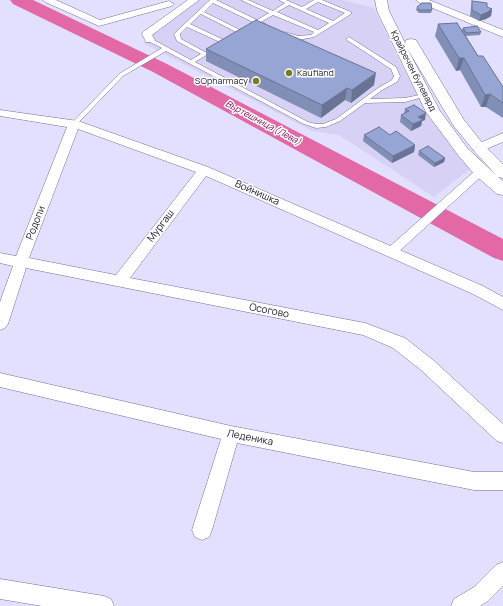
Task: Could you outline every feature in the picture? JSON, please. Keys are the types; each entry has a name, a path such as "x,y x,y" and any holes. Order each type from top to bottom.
{"street":[{"path":"48,0 99,23 169,4"},
{"path":"149,0 184,6"},
{"path":"150,40 147,34 194,0"},
{"name":"Крайречен булевард","path":"381,0 383,11 424,96 449,134 481,171 503,190"},
{"name":"Крайречен булевард","path":"393,0 399,23 440,94 458,122 478,148 503,172"},
{"path":"421,0 503,34"},
{"name":"Войнишка","path":"0,113 74,124 204,170 478,290 503,304"},
{"name":"Родопи","path":"0,324 21,262 74,124"},
{"path":"478,148 503,137"},
{"name":"Мургаш","path":"119,282 204,170"},
{"path":"391,252 481,171"},
{"name":"Осогово","path":"0,258 365,329 399,343 427,365 503,435"},
{"name":"Леденика","path":"0,380 231,434 474,481 503,481"},
{"path":"202,530 231,434"},
{"path":"461,606 481,594 503,572"},
{"path":"0,589 104,606"}],"lane":[{"path":"205,54 179,40 177,38 177,34 212,0 271,28"},
{"path":"244,0 318,32"},
{"path":"282,0 334,23"},
{"path":"278,31 298,38 312,36 349,13 318,0 302,9"},
{"path":"235,35 289,3"},
{"path":"200,12 240,32"},
{"path":"187,25 224,42"},
{"path":"191,62 229,39"},
{"path":"150,40 306,123 316,126 324,126 338,120 380,89 395,81 397,76 394,68 349,39"},
{"path":"74,124 121,75 166,48"},
{"path":"365,101 405,100 424,96"}],"shaded area":[{"path":"194,0 343,0 374,8 419,98 471,168 434,197 339,135 312,131 143,43 150,40 147,34"}],"building":[{"path":"472,1 487,3 487,7 492,9 481,15 472,10"},
{"path":"422,3 431,3 432,10 419,10 417,7"},
{"name":"Kaufland","path":"256,20 376,73 352,90 347,88 322,105 206,49"},
{"path":"457,23 478,56 483,56 503,87 503,103 490,94 485,95 464,58 459,58 438,24"},
{"path":"477,26 481,32 466,33 463,28"},
{"path":"414,105 426,113 418,117 423,120 413,124 401,115 409,111 405,109"},
{"path":"379,127 390,135 396,131 415,145 393,156 364,135"},
{"path":"428,146 445,158 435,163 419,151"}],"waterway":[{"name":"Въртешница (Лева)","path":"19,0 160,68 503,251"}],"place":[{"name":"Kaufland","path":"289,73"},
{"name":"SOpharmacy","path":"256,81"}]}
